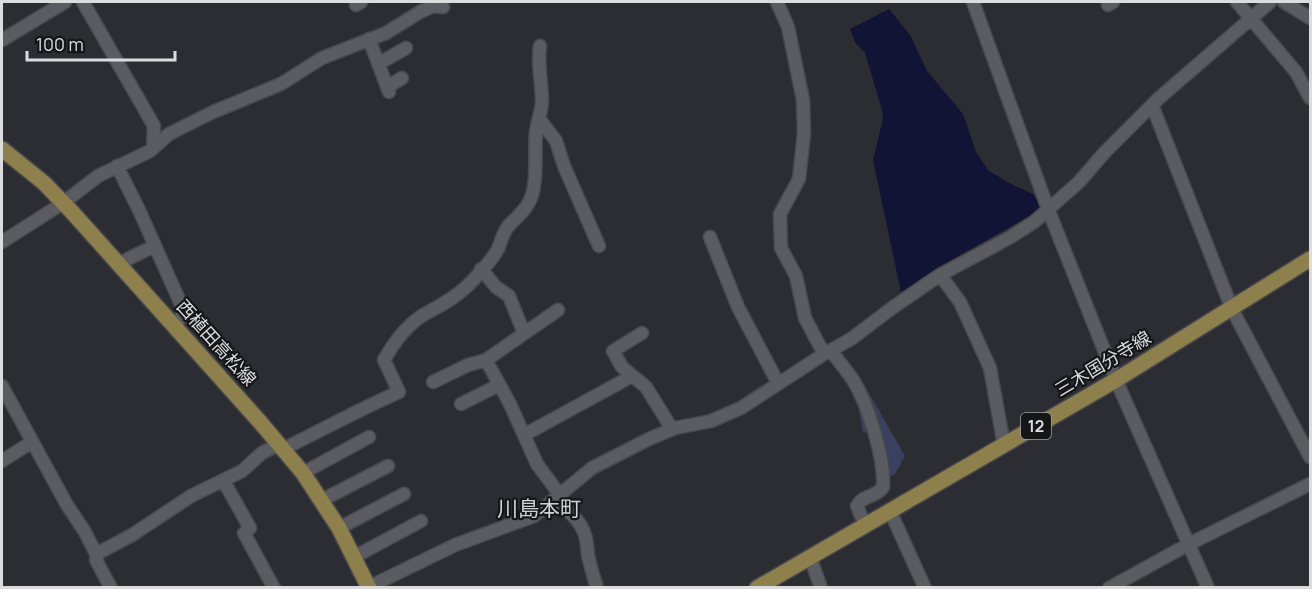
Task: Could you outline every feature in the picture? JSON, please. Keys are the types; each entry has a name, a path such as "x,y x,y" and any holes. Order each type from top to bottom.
{"main road":[{"name":"西植田高松線","path":"2,149 44,183 63,203 303,473 339,528 369,587"},
{"name":"三木国分寺線","path":"757,588 1116,380 1311,259"}],"street":[{"path":"2,40 65,2"},
{"path":"83,2 154,126 169,134"},
{"path":"777,2 788,27 803,100 804,133 799,179 780,214 781,248 796,276 805,318 827,352 854,381 864,401 881,457 882,487 875,495 859,501 857,506 865,525"},
{"path":"973,2 1048,209 1116,380 1208,588"},
{"path":"1237,2 1296,72 1311,98"},
{"path":"369,587 455,545 534,516 592,468 672,429 711,421 741,408 851,339 940,275 1034,222 1079,182 1152,105 1270,2"},
{"path":"1284,2 1311,18"},
{"path":"2,242 63,203 98,176 153,148 169,134 213,112 280,84 322,58 386,33 417,7 443,7"},
{"path":"369,39 388,89 402,78"},
{"path":"97,556 98,553 132,535 191,496 242,471 262,453 342,420 357,410 399,392 384,360 393,344 422,316 440,307 466,288 498,249 509,225 529,204 534,180 536,128 540,120 542,81 537,60 540,46"},
{"path":"378,64 406,48"},
{"path":"1152,105 1232,309 1311,457"},
{"path":"540,120 556,141 564,166 599,246"},
{"path":"153,148 154,126"},
{"path":"117,166 184,311 175,327"},
{"path":"710,237 738,307 778,383"},
{"path":"118,264 154,246"},
{"path":"481,269 496,287 509,296 524,333"},
{"path":"940,275 960,302 990,368 1004,445"},
{"path":"433,382 468,365 486,360 558,310"},
{"path":"642,333 614,351 622,367 646,387 672,429"},
{"path":"486,360 537,464 567,512 575,518 584,531 589,543 588,554 597,588"},
{"path":"524,435 632,376"},
{"path":"460,404 499,385"},
{"path":"2,386 67,505 85,531 97,556 96,560 111,588"},
{"path":"303,473 369,437"},
{"path":"2,461 32,442"},
{"path":"322,500 388,466"},
{"path":"223,480 250,528 244,533 274,588"},
{"path":"1109,588 1189,544 1311,484"},
{"path":"339,528 404,494"},
{"path":"890,511 925,588"},
{"path":"354,557 421,522"},
{"path":"810,557 821,588"}],"shaded area":[{"path":"889,9 910,35 927,71 963,114 976,152 988,170 1033,194 1039,202 1040,210 946,263 901,292 873,160 883,119 882,110 865,53 855,42 850,29"},
{"path":"851,367 861,379 905,456 895,474 886,479 877,435 863,432"}],"district":[{"name":"川島本町","path":"539,509"}]}
